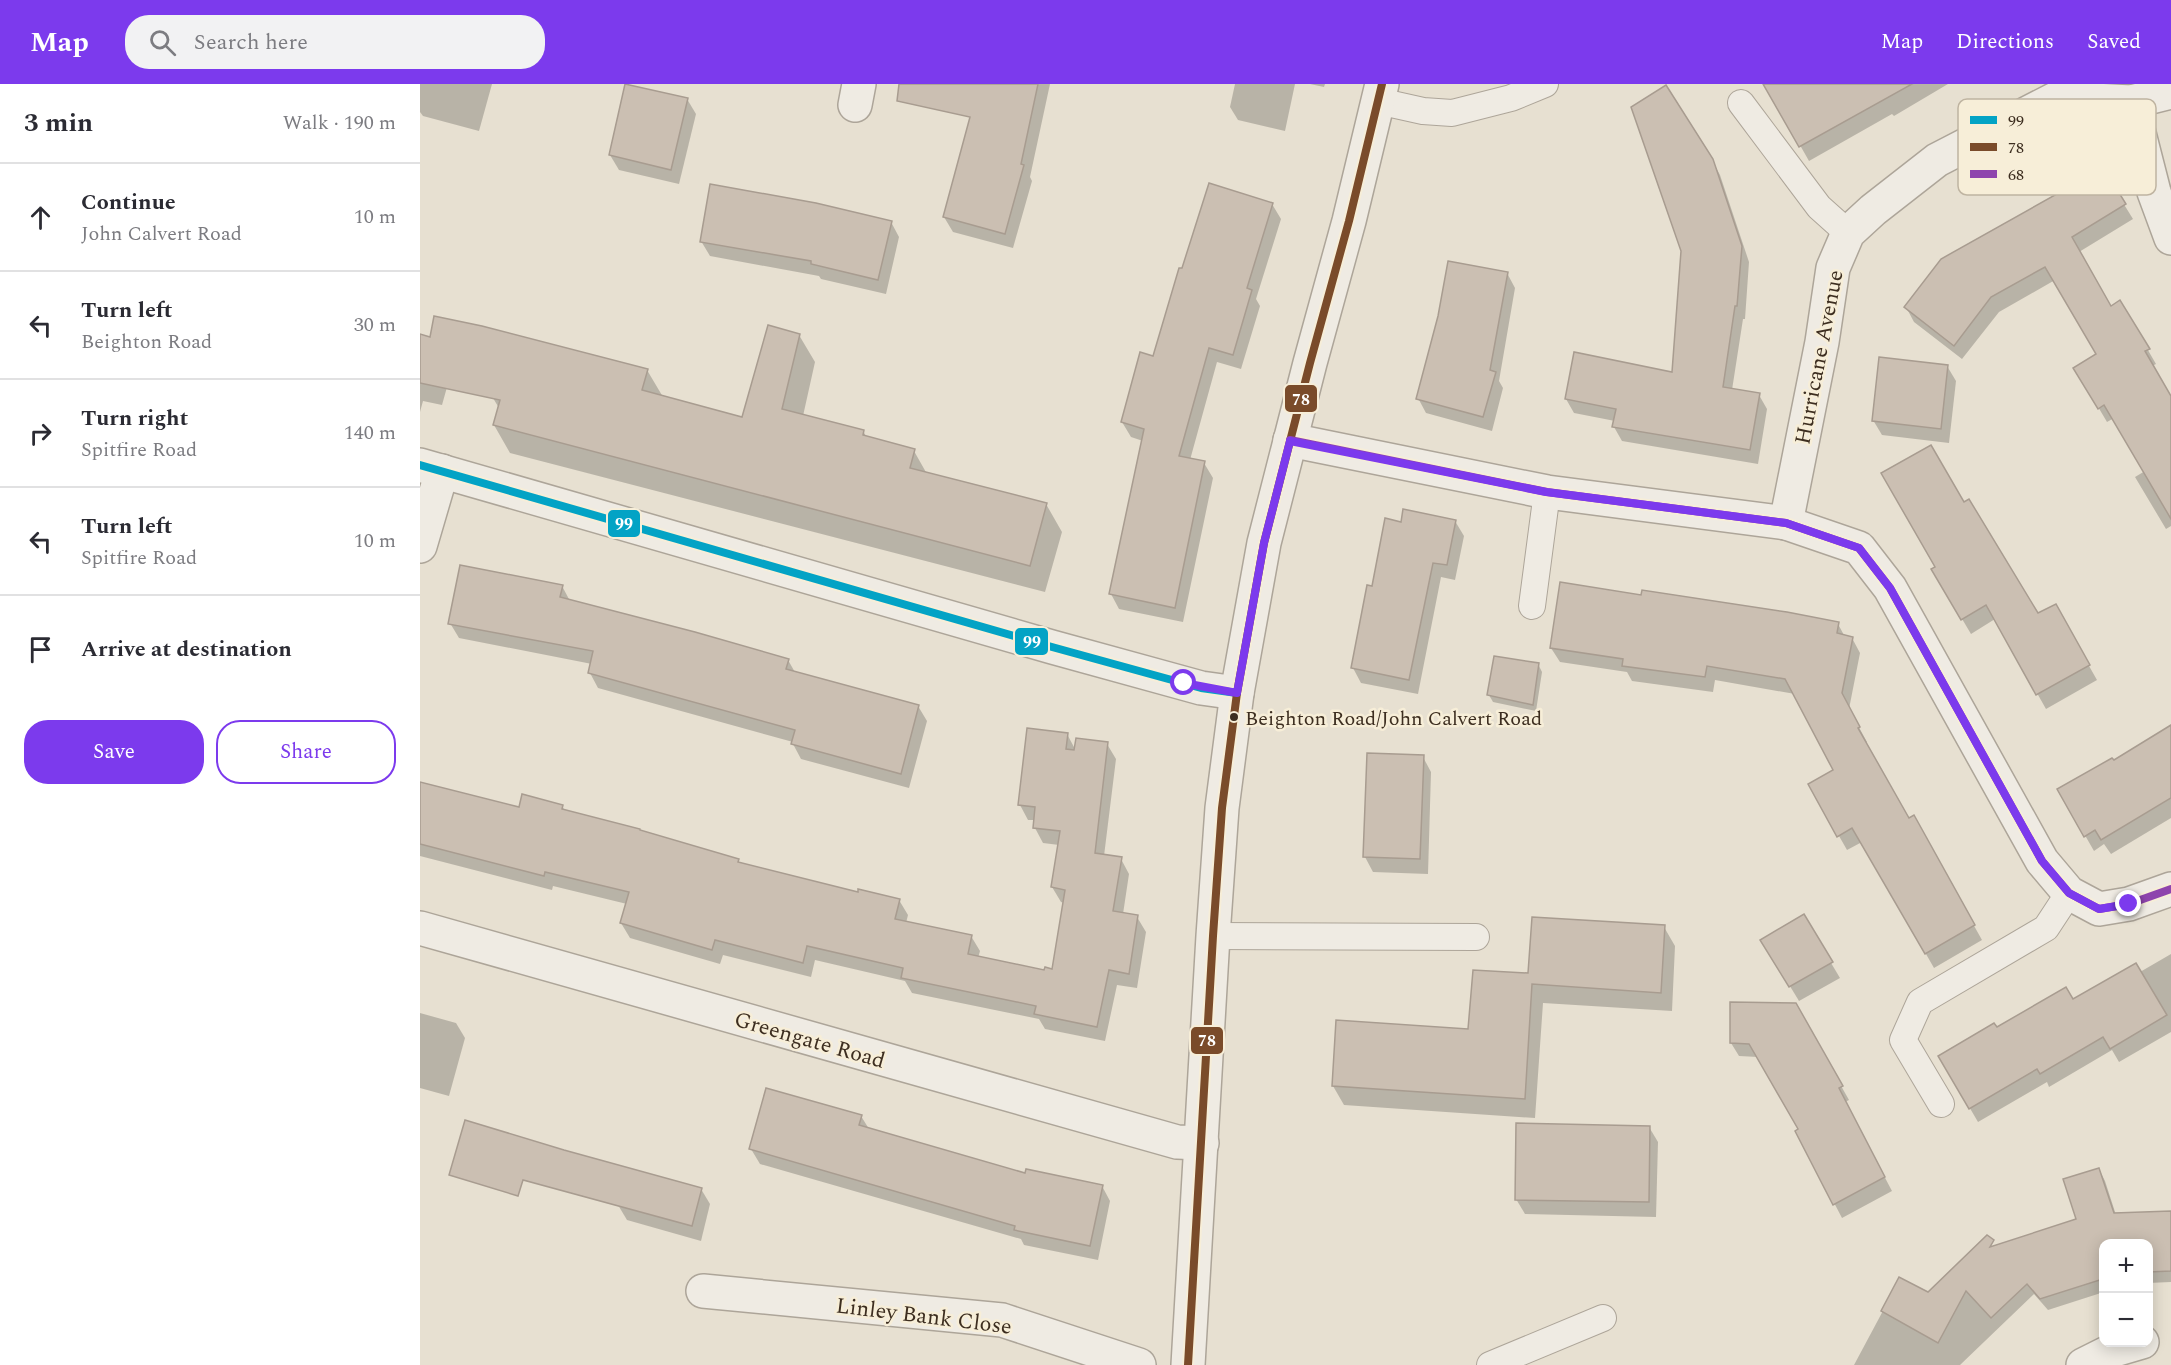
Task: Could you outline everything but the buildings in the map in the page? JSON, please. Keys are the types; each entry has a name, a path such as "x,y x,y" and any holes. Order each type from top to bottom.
{"street":[{"path":"1188,1365 1222,808 1237,693 1262,555 1380,92"},
{"name":"Hurricane Avenue","path":"2055,99 2171,92"},
{"name":"Hurricane Avenue","path":"1786,523 1833,268 1848,233 1873,210 1937,160 1958,149"},
{"path":"2155,195 2171,238"},
{"path":"1290,441 1546,492 1786,523 1859,548 1890,588 2042,861 2069,893 2099,909 2129,904 2171,889"},
{"path":"420,546 431,468 1052,647 1201,688 1237,693"},
{"name":"Greengate Road","path":"420,928 1177,1142 1202,1143"},
{"name":"Linley Bank Close","path":"703,1291 1002,1320 1140,1365"},
{"path":"2084,1365 2111,1351 2126,1347"}],"lane":[{"path":"1380,92 1423,111 1452,113 1510,98 1545,84"},
{"path":"1741,103 1819,207 1848,233"},
{"path":"1532,606 1546,492"},
{"path":"1941,1104 1904,1040 1920,1002 2046,928 2069,893"},
{"path":"1213,936 1476,937"},
{"path":"1490,1365 1603,1318"}],"transit line":[{"name":"78","path":"1188,1365 1222,808 1237,693 1264,543 1349,221 1382,84"},
{"name":"68","path":"1290,440 1547,492 1786,523 1859,548 1890,588 2042,861 2069,893 2099,909 2129,904 2171,889"},
{"name":"99","path":"420,465 1052,647 1201,688 1237,693"}],"place":[{"name":"Beighton Road/John Calvert Road","path":"1234,717"}],"route":[{"path":"1184,683 1237,693 1264,543 1290,441 1546,492 1786,523 1859,548 1890,588 2042,861 2069,893 2099,909 2129,904"}]}
